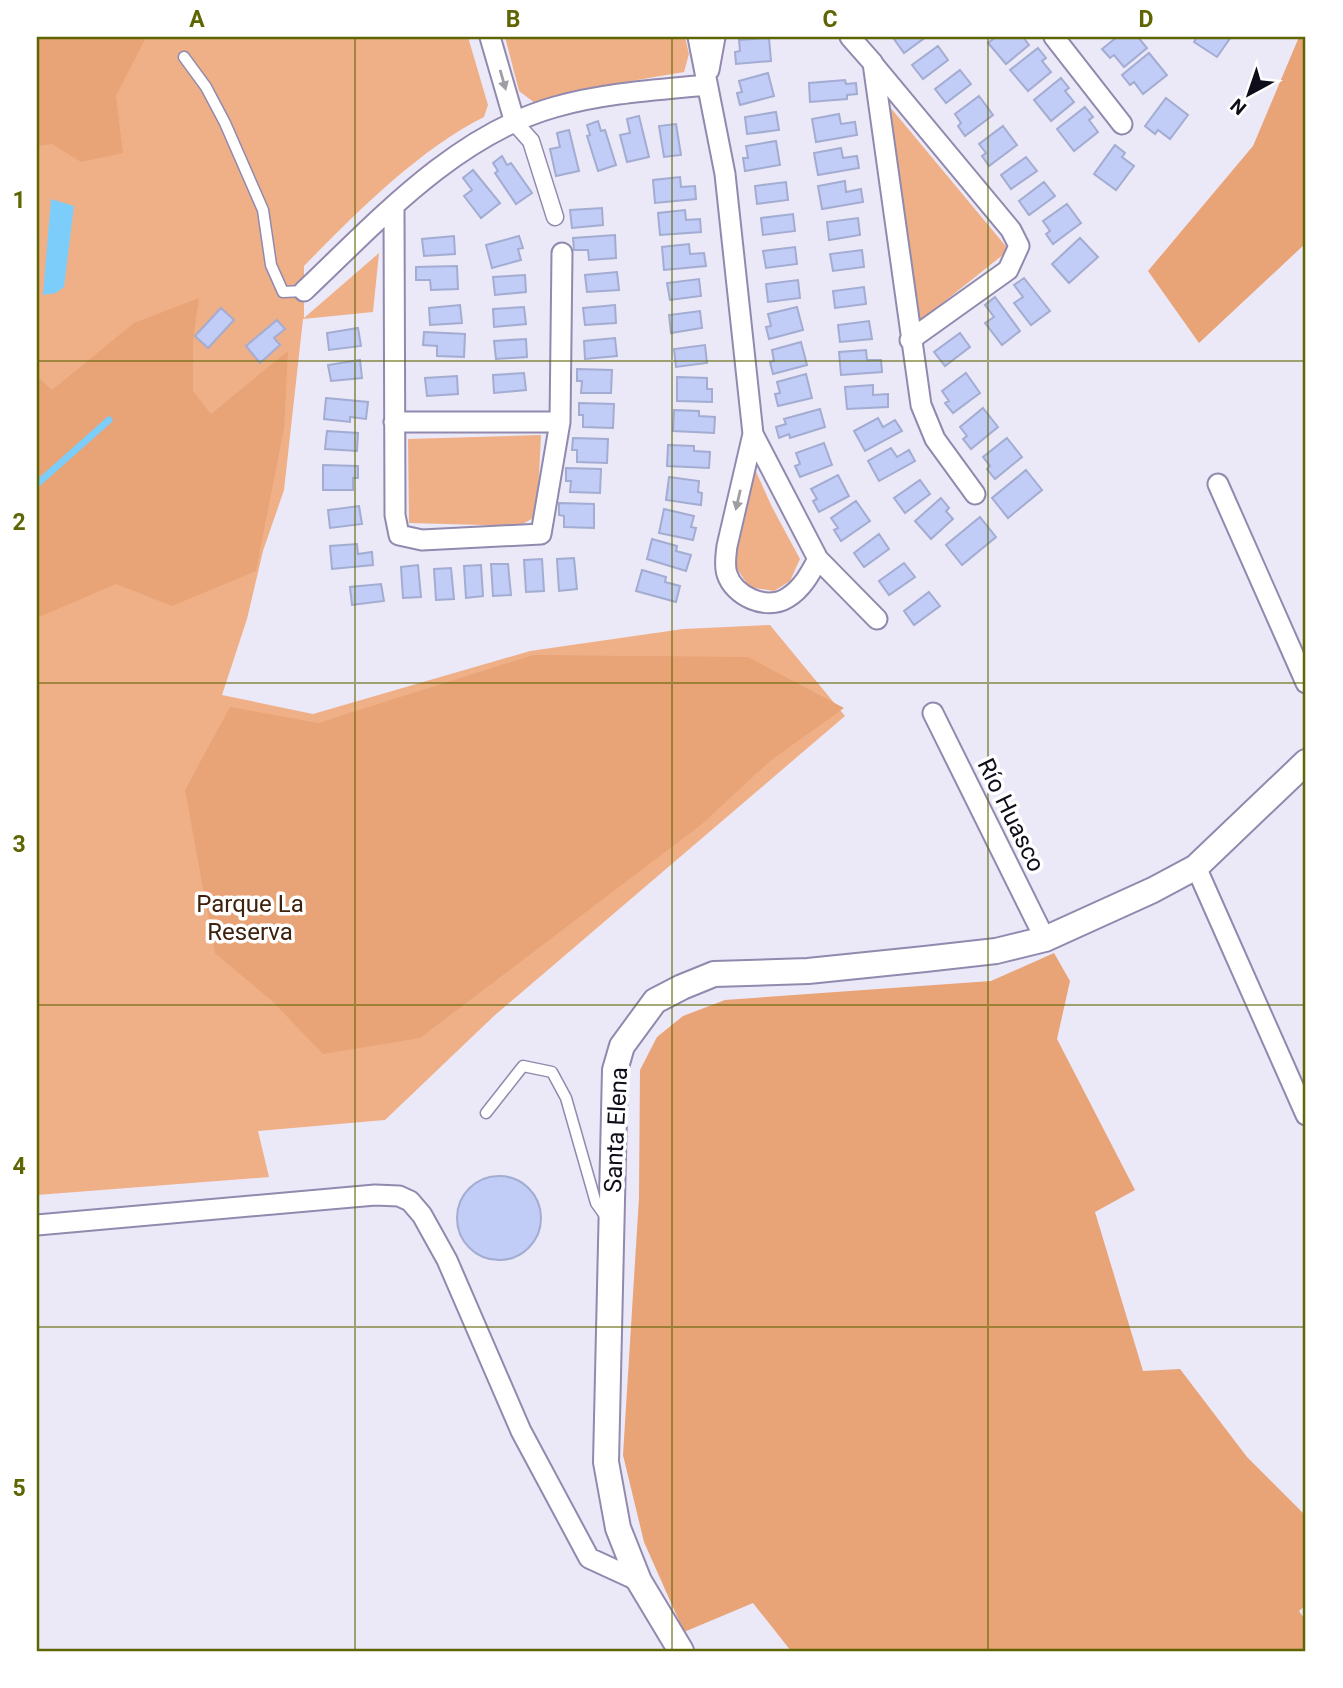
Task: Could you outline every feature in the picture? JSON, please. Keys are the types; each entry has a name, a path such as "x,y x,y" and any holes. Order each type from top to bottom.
{"street":[{"path":"490,37 515,123 531,141 555,217"},
{"path":"698,37 725,174 753,433 727,546 727,575 736,590 751,599 776,603 787,598 804,583 818,559"},
{"path":"707,85 715,37"},
{"path":"850,37 1011,230 1019,246 1007,270 910,340"},
{"path":"1054,37 1122,124"},
{"path":"873,63 920,405 935,439 975,494"},
{"path":"304,291 432,173 461,152 515,123 553,107 612,95 707,85"},
{"path":"394,207 395,515 399,536 422,540 541,534 560,422 562,253"},
{"path":"394,422 560,422"},
{"path":"753,433 818,559 877,619"},
{"path":"1218,484 1306,683"},
{"name":"Río Huasco","path":"933,713 1045,939"},
{"name":"Santa Elena","path":"681,1651 639,1581 618,1528 606,1462 615,1070 622,1046 655,1001 682,986 714,974 808,971 996,951 1045,939 1153,890 1196,867 1306,762"},
{"path":"1196,867 1306,1115"},
{"path":"37,1226 375,1195 399,1196 410,1201 422,1215 447,1259 521,1431 589,1558 639,1581"}],"lane":[{"path":"184,57 206,87 225,122 264,210 271,265 283,292 304,291"},
{"path":"486,1113 523,1066 552,1072 566,1098 596,1203 612,1226"}],"green space":[{"name":"Parque La Reserva","path":"37,37 468,37 488,105 484,117 435,147 388,184 304,266 304,318 379,253 373,312 303,319 284,490 263,551 247,619 222,695 313,714 530,651 683,629 770,625 845,716 495,1015 385,1120 258,1131 269,1177 37,1195"},
{"path":"37,37 146,37 116,96 123,153 81,162 52,144 37,146"},
{"path":"505,37 685,37 689,54 684,72 602,86 535,103 519,91"},
{"path":"1299,37 1306,37 1306,243 1199,343 1148,271 1253,146"},
{"path":"890,107 1009,250 920,321"},
{"path":"199,298 193,341 193,391 211,414 288,351 284,428 256,571 172,606 116,584 37,618 37,376 52,390 134,323"},
{"path":"541,435 537,516 519,526 409,523 408,439"},
{"path":"753,465 800,559 790,581 774,591 749,587 734,564"},
{"path":"533,655 748,657 844,708 770,761 702,824 420,1038 323,1054 273,1002 215,953 185,790 230,707 318,723"},
{"path":"1054,953 1070,981 1057,1039 1135,1190 1095,1212 1143,1371 1180,1369 1247,1457 1306,1516 1306,1605 1299,1611 1306,1621 1306,1651 791,1651 753,1603 684,1632 644,1542 623,1455 639,1198 640,1070 657,1037 683,1016 725,1000 991,981"}],"water":[{"path":"51,199 74,206 64,287 56,293 43,295"}],"building":[{"path":"926,37 904,53 894,39"},
{"path":"996,37 1023,37 1029,45 1006,64 988,43"},
{"path":"1117,37 1138,37 1147,48 1124,67 1114,55 1110,58 1102,49"},
{"path":"1197,37 1231,37 1217,57 1194,42"},
{"path":"769,38 771,61 736,64 735,52 740,51 739,40"},
{"path":"938,46 948,60 923,79 912,65"},
{"path":"1038,48 1046,58 1042,61 1051,72 1028,91 1010,70"},
{"path":"1149,53 1167,75 1143,94 1134,82 1130,85 1122,75"},
{"path":"960,70 971,84 946,103 935,89"},
{"path":"768,73 774,96 740,105 737,93 742,92 739,81"},
{"path":"1061,78 1069,88 1065,91 1074,102 1051,121 1034,100"},
{"path":"845,80 846,84 856,83 857,94 847,95 847,99 810,102 809,83"},
{"path":"979,96 993,115 965,136 958,126 961,123 955,114"},
{"path":"1166,98 1188,115 1170,139 1158,130 1155,134 1145,126"},
{"path":"1085,107 1093,117 1089,120 1098,132 1074,151 1057,129"},
{"path":"776,112 779,130 747,134 745,117"},
{"path":"839,114 841,124 855,122 857,135 816,142 812,119"},
{"path":"639,116 649,157 627,162 620,135 630,133 627,119"},
{"path":"598,121 601,131 605,130 616,165 598,171 587,136 590,135 587,125"},
{"path":"676,124 681,155 664,157 659,126"},
{"path":"1003,126 1017,145 989,166 982,156 986,153 979,144"},
{"path":"569,130 579,171 556,176 550,149 560,147 557,133"},
{"path":"776,141 780,165 745,171 743,158 748,158 746,146"},
{"path":"1115,145 1125,153 1122,157 1134,166 1116,190 1094,174"},
{"path":"841,148 843,158 857,156 859,168 818,175 814,153"},
{"path":"502,156 507,165 511,163 532,193 516,204 495,173 498,171 493,163"},
{"path":"1026,157 1037,171 1011,189 1001,175"},
{"path":"473,170 500,203 481,218 464,196 472,190 463,178"},
{"path":"680,177 681,187 695,186 696,199 655,203 653,180"},
{"path":"845,181 846,192 861,189 863,202 822,209 818,186"},
{"path":"786,182 788,200 757,204 755,186"},
{"path":"1044,182 1055,196 1029,215 1019,201"},
{"path":"1067,204 1081,223 1053,244 1046,234 1050,231 1043,221"},
{"path":"602,208 603,225 572,228 570,210"},
{"path":"685,210 686,220 700,219 701,232 660,235 658,213"},
{"path":"793,214 795,231 763,235 761,218"},
{"path":"858,218 860,235 829,240 827,222"},
{"path":"615,235 616,258 589,260 588,250 574,250 573,238"},
{"path":"454,236 455,254 424,256 422,239"},
{"path":"519,236 523,248 518,249 521,260 492,268 486,245"},
{"path":"1080,238 1098,257 1069,283 1052,264"},
{"path":"689,244 690,254 704,253 706,266 664,270 662,247"},
{"path":"795,247 797,264 766,268 763,251"},
{"path":"862,250 864,267 833,271 830,254"},
{"path":"457,266 458,289 431,290 430,280 416,280 416,267"},
{"path":"617,272 619,290 587,292 585,275"},
{"path":"525,275 526,292 495,295 493,277"},
{"path":"1024,278 1050,311 1031,325 1014,303 1023,297 1014,285"},
{"path":"699,279 701,296 670,300 667,283"},
{"path":"798,280 800,298 768,302 766,284"},
{"path":"864,287 866,304 835,308 833,291"},
{"path":"995,297 1020,331 1002,345 985,323 994,317 985,305"},
{"path":"460,305 462,323 430,325 429,308"},
{"path":"615,305 616,323 585,325 583,308"},
{"path":"524,307 526,324 494,327 493,309"},
{"path":"797,307 803,330 769,339 766,327 771,326 768,314"},
{"path":"221,308 234,320 208,348 195,336"},
{"path":"700,311 702,328 671,333 669,315"},
{"path":"277,320 285,329 274,338 280,345 260,363 246,346"},
{"path":"869,321 872,339 840,342 838,325"},
{"path":"358,328 361,346 329,350 327,333"},
{"path":"424,332 465,334 464,357 437,356 437,346 423,345"},
{"path":"960,333 970,347 945,366 934,352"},
{"path":"615,338 617,356 585,359 584,341"},
{"path":"526,339 527,357 496,359 494,341"},
{"path":"801,342 807,365 773,374 770,362 774,361 772,350"},
{"path":"705,345 707,363 676,367 674,349"},
{"path":"866,350 867,360 881,360 882,372 841,375 839,352"},
{"path":"360,360 362,378 331,381 328,365"},
{"path":"577,369 612,370 611,393 581,393 582,381 577,381"},
{"path":"524,373 526,390 494,393 493,375"},
{"path":"966,373 980,393 953,413 945,403 949,401 942,391"},
{"path":"806,374 812,398 778,406 775,394 780,393 777,382"},
{"path":"457,376 458,394 427,396 425,378"},
{"path":"677,377 707,378 707,389 712,389 712,402 677,401"},
{"path":"873,385 873,395 888,394 888,407 847,409 845,387"},
{"path":"326,398 368,402 366,419 350,417 350,422 324,419"},
{"path":"579,403 614,404 613,428 583,427"},
{"path":"983,408 998,427 971,449 963,439 967,436 960,427"},
{"path":"820,409 825,427 790,438 789,434 779,438 776,427 786,424 784,419"},
{"path":"674,410 699,411 699,416 715,417 714,433 673,431"},
{"path":"878,418 883,427 895,420 902,431 865,451 854,431"},
{"path":"327,431 358,433 357,451 325,449"},
{"path":"573,438 608,439 607,463 577,462 577,450 572,450"},
{"path":"1007,438 1022,457 995,479 987,469 990,466 983,457"},
{"path":"824,443 832,465 800,477 795,466 800,464 796,453"},
{"path":"668,445 694,446 694,451 710,452 709,468 667,466"},
{"path":"891,448 897,457 909,450 915,461 879,481 868,461"},
{"path":"323,465 358,466 358,478 353,478 353,490 323,490"},
{"path":"566,468 601,469 600,493 570,492 571,481 566,481"},
{"path":"1026,470 1042,490 1008,518 992,498"},
{"path":"838,475 849,496 819,512 813,501 817,499 811,489"},
{"path":"669,477 699,481 701,505 666,500"},
{"path":"920,480 930,494 905,513 894,498"},
{"path":"941,498 949,508 946,511 953,519 931,539 915,521"},
{"path":"856,501 870,521 841,541 834,530 838,528 831,518"},
{"path":"559,503 594,504 594,528 564,527 564,516 559,515"},
{"path":"359,506 362,524 330,528 328,510"},
{"path":"664,509 694,516 691,527 696,528 693,540 659,533"},
{"path":"980,517 996,537 962,565 946,545"},
{"path":"879,534 889,549 864,567 854,553"},
{"path":"652,539 677,546 676,551 691,555 686,571 647,559"},
{"path":"357,544 358,554 372,552 373,565 332,569 330,546"},
{"path":"574,558 577,589 559,591 557,559"},
{"path":"542,559 544,591 526,592 524,560"},
{"path":"904,563 915,577 889,595 879,581"},
{"path":"491,564 508,564 511,595 493,596"},
{"path":"418,565 421,597 403,598 401,567"},
{"path":"481,565 483,596 466,598 464,566"},
{"path":"451,568 454,599 436,600 434,569"},
{"path":"642,570 666,577 665,582 680,586 676,602 636,591"},
{"path":"381,584 384,601 352,605 350,587"},
{"path":"929,592 940,606 914,625 904,611"},
{"path":"499,1176 515,1179 529,1188 538,1202 541,1218 538,1234 529,1248 515,1257 499,1260 483,1257 469,1248 460,1234 457,1218 460,1202 469,1188 483,1179"}],"waterway":[{"path":"37,484 109,420"}]}
